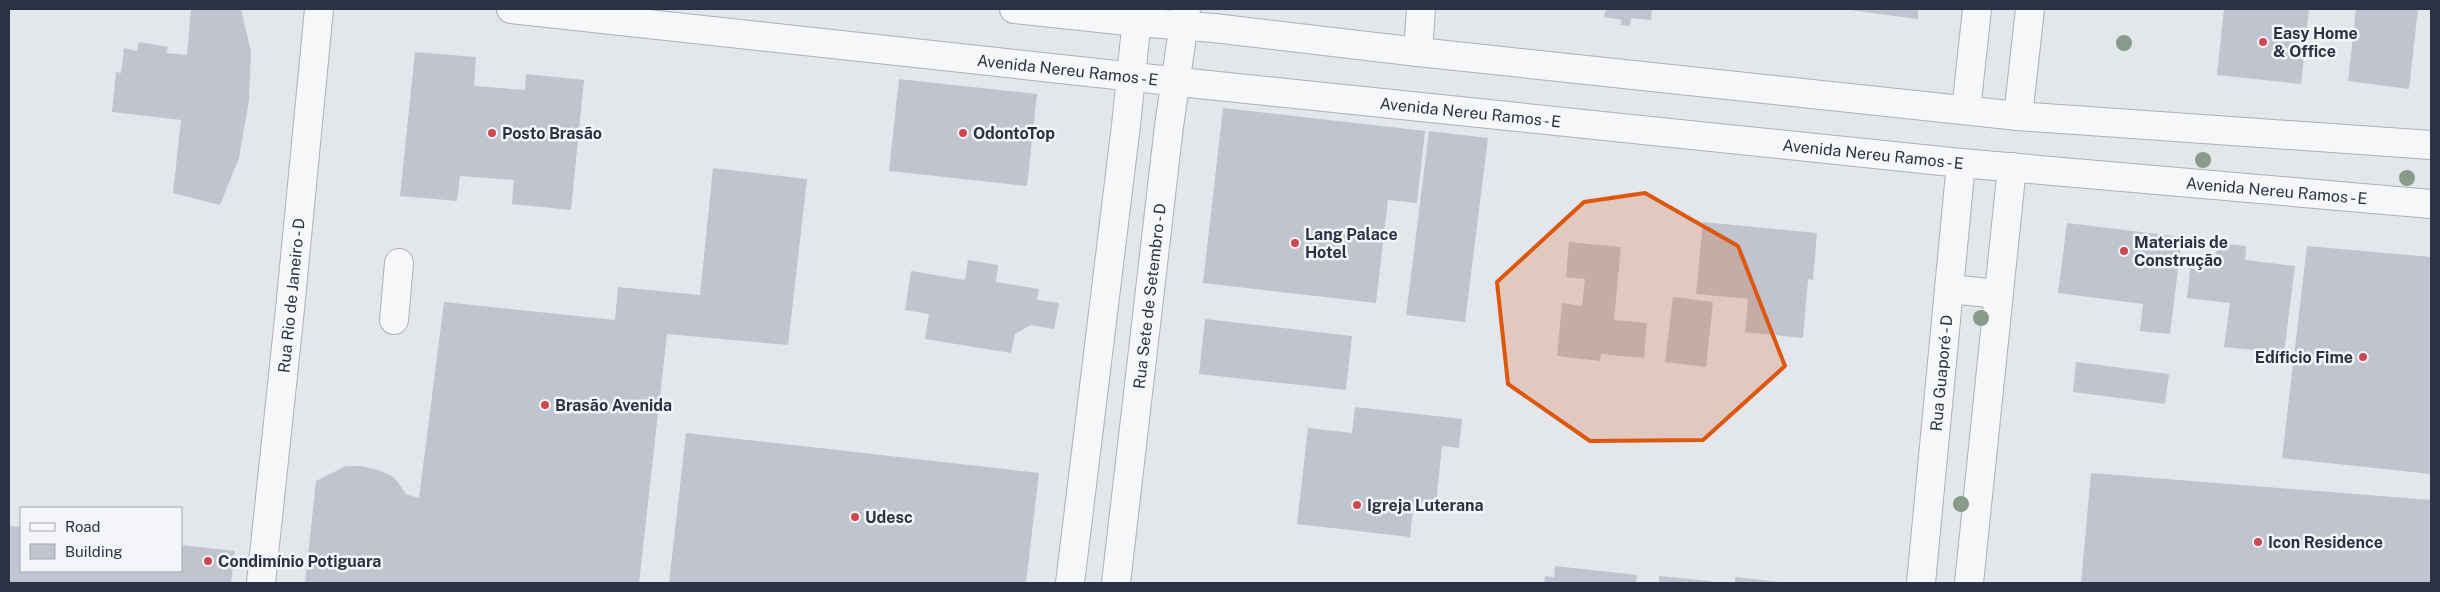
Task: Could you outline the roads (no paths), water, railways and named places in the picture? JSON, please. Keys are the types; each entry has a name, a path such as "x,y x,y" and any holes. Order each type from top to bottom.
{"street":[{"name":"Rua Rio de Janeiro - D","path":"261,583 319,9"},
{"name":"Avenida Nereu Ramos - E","path":"511,9 1961,163 2431,204"},
{"path":"1014,9 1185,17 1418,52 2018,116 2431,145"},
{"path":"1418,52 1421,9"},
{"path":"1966,110 1977,9"},
{"path":"2018,116 2030,9"},
{"path":"1070,583 1137,15"},
{"name":"Rua Sete de Setembro - D","path":"1116,583 1169,126 1185,17"},
{"name":"Rua Guaporé - D","path":"1921,583 1961,163"},
{"path":"1969,583 2012,168"},
{"path":"394,320 400,263"},
{"path":"1949,289 1999,294"}],"place":[{"name":"Easy Home & Office","path":"2263,42"},
{"name":"Posto Brasão","path":"492,133"},
{"name":"OdontoTop","path":"963,133"},
{"name":"Lang Palace Hotel","path":"1295,243"},
{"name":"Materiais de Construção","path":"2124,251"},
{"name":"Edíficio Fime","path":"2363,357"},
{"name":"Brasão Avenida","path":"545,405"},
{"name":"Igreja Luterana","path":"1357,505"},
{"name":"Udesc","path":"855,517"},
{"name":"Icon Residence","path":"2258,542"},
{"name":"Condimínio Potiguara","path":"208,561"}]}
